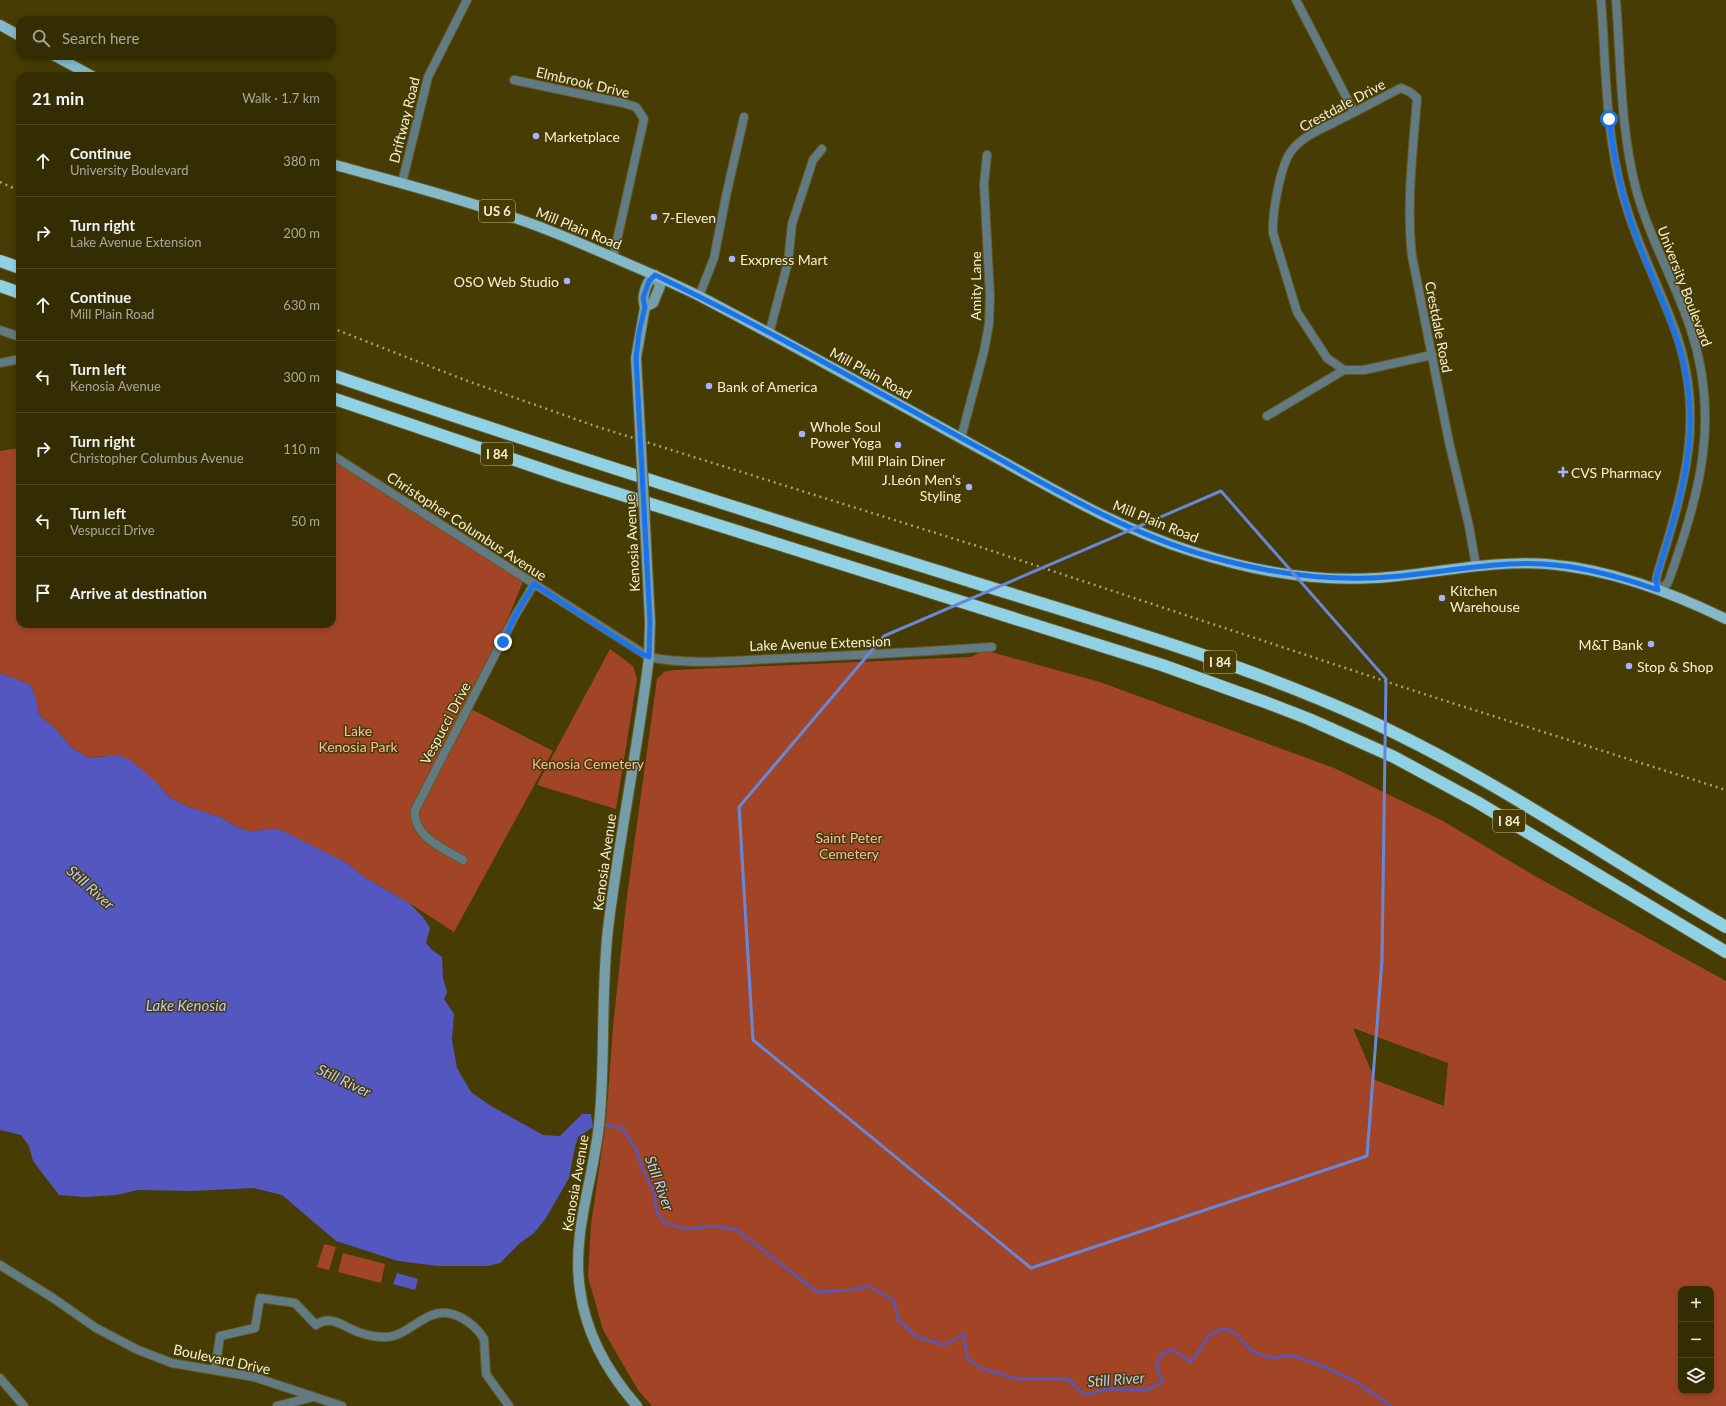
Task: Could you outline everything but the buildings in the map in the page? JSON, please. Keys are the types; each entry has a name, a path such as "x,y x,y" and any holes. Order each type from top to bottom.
{"highway":[{"path":"0,261 16,267"},
{"path":"0,286 16,291"},
{"name":"I 84","path":"336,376 631,475 1174,646 1294,689 1360,717 1445,758 1529,806 1726,927"},
{"name":"I 84","path":"336,399 562,476 1162,665 1309,719 1394,758 1477,802 1726,952"}],"main road":[{"path":"0,25 16,34"},
{"path":"62,60 85,72"},
{"name":"Mill Plain Road","path":"336,165 402,183 512,217 655,275 699,296 1104,516 1164,542 1195,553 1256,568 1315,576 1345,578 1399,576 1476,566"},
{"name":"US 6","path":"1476,566 1506,564 1565,566 1612,575 1658,590 1726,619"}],"street":[{"name":"Driftway Road","path":"402,183 428,77 467,0"},
{"path":"1296,0 1354,112"},
{"name":"University Boulevard","path":"1601,0 1609,119 1620,183 1636,235 1676,332 1686,373 1689,395 1690,434 1686,469 1681,496 1657,575 1656,581 1658,590 1667,584 1669,580 1695,499 1703,457 1705,413 1704,393 1701,371 1690,327 1650,230 1634,180 1623,118 1616,0"},
{"name":"Elmbrook Drive","path":"514,80 623,103 636,107 644,119 613,258"},
{"name":"Crestdale Drive","path":"1344,370 1327,358 1297,312 1273,233 1272,220 1284,167 1291,151 1304,138 1401,88 1410,92"},
{"name":"Crestdale Road","path":"1410,92 1416,98 1409,206 1409,233 1412,256 1449,442 1469,526 1476,566"},
{"path":"699,296 714,258 744,117"},
{"path":"769,334 788,262 792,224 813,160 822,149"},
{"name":"Amity Lane","path":"961,438 984,351 989,324 990,296 984,184 987,155"},
{"name":"Kenosia Avenue","path":"637,1406 616,1379 595,1342 588,1325 580,1291 578,1261 579,1235 598,1136 600,1114 603,996 608,931 649,657 650,622 636,358 639,332 645,307 643,298 650,279 655,275"},
{"path":"0,330 16,336"},
{"path":"1267,416 1344,370 1364,370 1432,355"},
{"path":"0,363 16,360"},
{"name":"Christopher Columbus Avenue","path":"336,458 632,648 649,657"},
{"name":"Vespucci Drive","path":"463,860 431,841 424,834 414,815 415,810 515,616 534,584"},
{"name":"Lake Avenue Extension","path":"649,657 674,661 753,660 992,647"},
{"name":"Boulevard Drive","path":"0,1265 53,1298 96,1328 127,1344 172,1363 254,1377 342,1406"},
{"path":"215,1370 220,1336 254,1328 260,1298 295,1303 316,1325 322,1321 329,1320 362,1334 380,1336 399,1334 428,1317 445,1313 465,1320 482,1335 484,1339 486,1374 509,1406"},
{"path":"0,1378 24,1406"},
{"path":"277,1406 314,1397"}],"highlighted area":[{"path":"1221,491 1386,679 1382,960 1367,1156 1031,1268 753,1040 739,807 884,636"}],"green space":[{"name":"Lake Kenosia Park","path":"16,449 16,628 336,628 336,455 524,579 471,709 553,751 454,932 409,903 364,877 347,863 265,829 252,832 237,827 220,817 189,807 170,798 157,783 105,756 89,758 72,748 55,728 39,715 37,702 31,685 0,673 0,451"},
{"name":"Kenosia Cemetery","path":"610,649 633,666 637,679 616,809 537,785"},
{"name":"Saint Peter Cemetery","path":"984,650 1100,682 1334,768 1443,821 1533,875 1726,981 1726,1406 652,1406 638,1390 603,1330 588,1277 591,1225 606,1121 613,1027 627,896 657,679 664,672 674,670 971,657","holes":["1353,1028 1448,1063 1444,1106 1375,1080"]},
{"path":"324,1244 336,1247 329,1270 317,1267"},
{"path":"343,1253 385,1264 381,1283 338,1272"}],"water":[{"name":"Lake Kenosia","path":"0,673 31,685 37,702 39,715 55,728 72,748 89,758 119,755 133,762 157,783 170,798 189,807 220,817 237,827 252,832 265,829 281,830 347,863 364,877 409,903 423,917 430,928 426,943 432,950 442,957 443,978 447,992 444,999 454,1014 452,1040 457,1068 471,1092 491,1106 543,1135 560,1136 582,1114 591,1114 593,1127 578,1137 569,1178 546,1218 534,1233 520,1243 500,1263 488,1266 438,1266 398,1261 336,1241 282,1195 253,1188 191,1191 138,1190 116,1195 85,1197 59,1195 33,1161 29,1146 21,1135 0,1130"},
{"path":"397,1273 418,1279 415,1290 393,1284"}],"waterway":[{"name":"Still River","path":"602,1124 622,1128 636,1149 642,1168 655,1194 656,1210 664,1223 686,1229 715,1226 737,1230 817,1292 852,1290 868,1286 894,1301 898,1320 917,1337 944,1345 964,1335 967,1358 980,1368 1017,1379 1068,1379 1085,1395 1108,1389 1146,1390 1163,1382 1156,1366 1162,1353 1173,1350 1191,1362 1210,1334 1225,1329 1235,1333 1253,1352 1272,1358 1289,1355 1313,1362 1355,1381 1391,1406"}],"railway":[{"path":"0,182 16,189"},
{"path":"336,330 465,380 595,426 974,545 1430,696 1726,790"}],"place":[{"name":"Marketplace","path":"536,136"},
{"name":"7-Eleven","path":"654,217"},
{"name":"Exxpress Mart","path":"732,259"},
{"name":"OSO Web Studio","path":"567,281"},
{"name":"Bank of America","path":"709,386"},
{"name":"Whole Soul Power Yoga","path":"802,434"},
{"name":"Mill Plain Diner","path":"898,445"},
{"name":"CVS Pharmacy","path":"1563,472"},
{"name":"J.León Men's Styling","path":"969,487"},
{"name":"Kitchen Warehouse","path":"1442,598"},
{"name":"M&T Bank","path":"1651,644"},
{"name":"Stop & Shop","path":"1629,666"}],"route":[{"path":"503,642 515,616 534,584 638,652 649,657 650,622 636,358 639,332 645,307 643,298 649,281 655,275 699,296 809,355 1104,516 1134,530 1195,553 1256,568 1288,573 1345,578 1402,576 1476,566 1543,564 1565,566 1612,575 1658,590 1656,581 1657,575 1681,496 1685,476 1690,434 1689,395 1686,373 1676,332 1645,259 1621,191 1609,119"}]}
